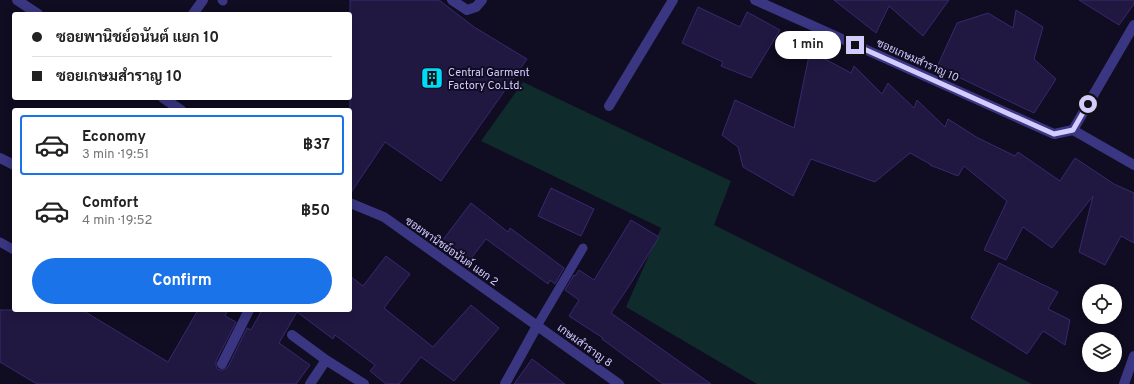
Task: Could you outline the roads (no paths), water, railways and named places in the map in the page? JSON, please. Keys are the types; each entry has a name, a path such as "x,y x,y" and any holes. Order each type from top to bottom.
{"street":[{"path":"17,0 35,12"},
{"path":"194,12 203,0"},
{"path":"452,0 468,10 476,7 482,0"},
{"path":"609,106 673,0"},
{"name":"ซอยเกษมสำราญ 10","path":"755,0 1054,134 1073,130"},
{"path":"1134,25 1073,130 1134,165"},
{"path":"166,100 178,108"},
{"path":"0,158 12,164"},
{"name":"ซอยพานิชย์อนันต์ แยก 2","path":"352,204 384,217 537,326"},
{"path":"222,364 248,312"},
{"path":"505,384 537,326"},
{"name":"เกษมสำราญ 8","path":"537,326 619,384"},
{"path":"292,335 326,360 364,384"},
{"path":"1124,384 1134,356"},
{"path":"310,384 326,360"}],"lane":[{"path":"0,242 12,249"},
{"path":"537,326 583,248"}],"place":[{"name":"Central Garment Factory Co.Ltd.","path":"432,78"}]}
